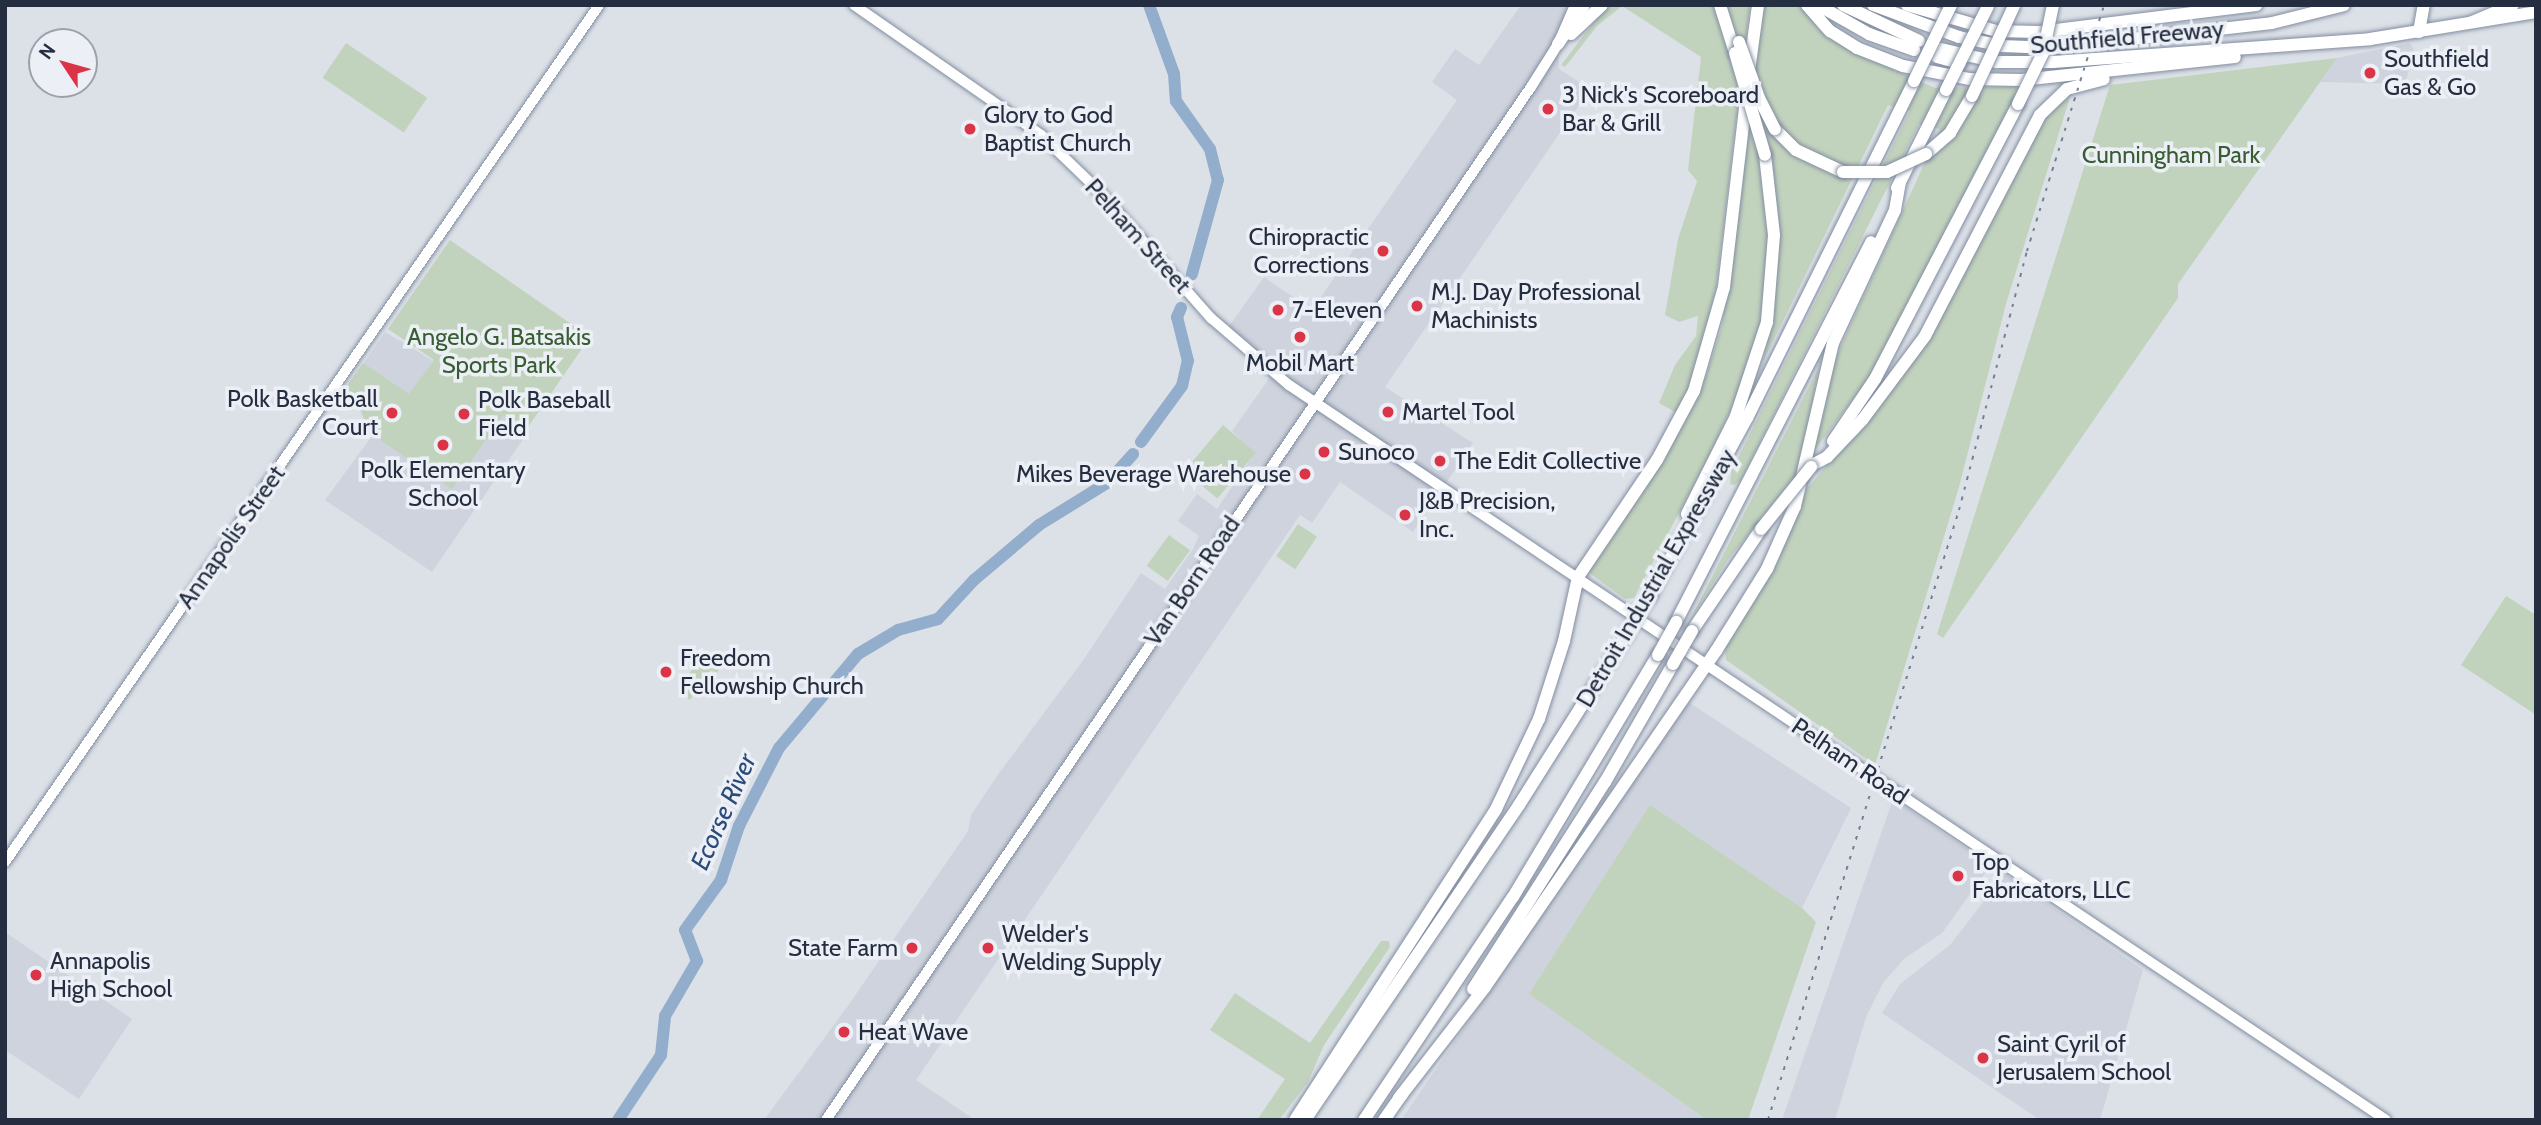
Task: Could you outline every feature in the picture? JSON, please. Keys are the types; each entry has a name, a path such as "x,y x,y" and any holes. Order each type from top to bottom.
{"highway":[{"path":"1558,44 1584,5"},
{"path":"1571,35 1602,5"},
{"path":"1653,590 1669,549 1730,427 1758,357 1770,303 1774,248 1765,155 1720,5"},
{"path":"1726,5 1759,97 1775,129 1796,150 1832,170 1863,174 1916,161 1950,133 2014,5"},
{"path":"1295,1120 1514,776 1549,690 1578,577 1679,424 1709,351 1724,286 1758,5"},
{"path":"1843,5 1927,51"},
{"name":"Southfield Freeway","path":"1873,5 1959,37 2002,46 2053,48 2273,23 2343,5"},
{"path":"1907,5 1964,24 2010,30 2094,28 2254,5"},
{"path":"1918,5 2010,30"},
{"path":"1927,51 1941,5"},
{"name":"Detroit Industrial Expressway","path":"1306,1120 1519,805 1627,635 1747,418 1951,5"},
{"name":"Detroit Industrial Expressway","path":"1364,1120 1513,897 1658,655 1900,183 1988,5"},
{"path":"1384,1120 1552,867 1692,631 1761,529 1813,466 1875,379 2018,104 2046,45 2053,5"},
{"path":"2419,32 2424,5"},
{"path":"2466,26 2486,13 2512,5"},
{"path":"1811,7 1869,34 1927,51"},
{"path":"1811,7 1830,31 1857,48 1944,75 1997,81 2170,67 2357,46 2370,39 2466,26 2536,12"},
{"name":"Southfield Freeway","path":"1927,51 1975,66 1996,62 2065,61 2370,39"},
{"path":"1813,466 1827,457 1863,419 1925,336 2048,105 2077,85 2170,67"},
{"path":"1399,1098 1485,987 1707,663 1786,531 1823,375 1895,210 1900,183"}],"main road":[{"name":"Annapolis Street","path":"5,862 598,5"},
{"name":"Pelham Street","path":"853,5 1041,135 1101,193 1225,332 1314,402"},
{"name":"Van Born Road","path":"826,1120 1558,44 1575,5"},
{"name":"Van Born Road","path":"1558,44 1571,35 1593,5"},
{"name":"Pelham Road","path":"1314,402 2386,1120"}],"shaded area":[{"path":"1521,5 1572,5 1558,44 1559,69 1590,89 1385,387 1473,443 1413,532 1340,482 1312,523 1300,515 916,1080 975,1120 764,1120 850,1003 968,831 971,815 997,776 1084,659 1141,573 1165,589 1193,549 1199,536 1178,521 1197,494 1217,509 1255,453 1232,431 1273,373 1225,332 1264,277 1312,310 1457,100 1432,82 1455,49 1479,65"},
{"path":"2410,43 2414,50 2405,84 2320,82 2337,58"},
{"name":"Polk Elementary School","path":"385,332 434,361 528,432 432,572 325,500 372,436 359,409 341,397"},
{"path":"1688,702 1851,808 1802,908 1650,806 1530,994 1707,1120 1401,1120"},
{"path":"1893,799 1991,865 1942,933 1904,959 1883,983 1866,1017 1835,1120 1782,1120"},
{"path":"2005,874 2143,970 2100,1120 2040,1120 1882,1013 1900,984 1950,945"},
{"name":"Annapolis High School","path":"5,932 132,1019 79,1099 5,1050"}],"green space":[{"path":"1607,5 1750,5 1716,289 1697,369 1677,413 1659,403 1675,365 1696,336 1698,316 1679,322 1665,315 1678,239 1697,181 1688,170 1701,57 1622,6 1597,26 1565,67 1561,65"},
{"path":"1764,5 1800,5 1819,30 1858,54 1935,88 2020,86 1874,371 1811,455 1831,368 1940,129 1919,124 1741,480 1734,485 1730,484 1731,472 1910,111 1888,105 1763,362 1775,300 1779,223 1770,150 1758,155 1769,244 1759,334 1740,390 1710,454 1634,598 1625,599 1588,572 1655,472 1706,376 1722,326"},
{"path":"346,43 427,98 404,133 323,78"},
{"name":"Cunningham Park","path":"2337,58 2178,284 2178,298 1943,638 1937,634 2110,85"},
{"path":"2071,94 2006,304 1959,487 1875,765 1726,660 1725,646 1778,561 1807,489 1918,355 1955,292 2044,118"},
{"name":"Angelo G. Batsakis Sports Park","path":"450,240 590,337 526,430 503,415 452,489 383,442 366,425 361,408 341,394 363,363 409,394 434,360 388,329"},
{"path":"1819,367 1801,469 1727,561 1690,620"},
{"path":"1223,425 1256,453 1217,499 1184,471"},
{"path":"1298,524 1317,537 1295,569 1276,556"},
{"path":"1169,535 1190,550 1168,581 1147,566"},
{"path":"2506,596 2536,615 2536,715 2461,665"},
{"path":"701,655 720,668 717,673 711,670 690,700 678,691"},
{"path":"1650,805 1802,908 1816,922 1748,1120 1707,1120 1529,994"},
{"path":"1381,941 1389,941 1390,947 1324,1045 1308,1082 1279,1120 1257,1120 1285,1079 1210,1030 1235,993 1310,1043"}],"waterway":[{"name":"Ecorse River","path":"1149,5 1174,74 1176,101 1210,149 1218,180 1192,274"},
{"name":"Ecorse River","path":"1141,442 1182,386 1188,361 1177,317 1181,308"},
{"name":"Ecorse River","path":"618,1120 661,1055 665,1016 697,961 685,930 721,880 739,826 779,748 858,654 898,630 938,619 974,580 1039,525 1107,483 1133,454"}],"railway":[{"path":"1768,1120 1959,510 2027,251 2104,5"}],"place":[{"name":"Southfield Gas & Go","path":"2370,73"},
{"name":"3 Nick's Scoreboard Bar & Grill","path":"1548,109"},
{"name":"Glory to God Baptist Church","path":"970,129"},
{"name":"Chiropractic Corrections","path":"1383,251"},
{"name":"M.J. Day Professional Machinists","path":"1417,306"},
{"name":"7-Eleven","path":"1278,310"},
{"name":"Mobil Mart","path":"1300,337"},
{"name":"Martel Tool","path":"1388,412"},
{"name":"Polk Basketball Court","path":"392,413"},
{"name":"Polk Baseball Field","path":"464,414"},
{"name":"Polk Elementary School","path":"443,445"},
{"name":"Sunoco","path":"1324,452"},
{"name":"The Edit Collective","path":"1440,461"},
{"name":"Mikes Beverage Warehouse","path":"1305,474"},
{"name":"J&B Precision, Inc.","path":"1405,515"},
{"name":"Freedom Fellowship Church","path":"666,672"},
{"name":"Top Fabricators, LLC","path":"1958,876"},
{"name":"State Farm","path":"912,948"},
{"name":"Welder's Welding Supply","path":"988,948"},
{"name":"Annapolis High School","path":"36,975"},
{"name":"Heat Wave","path":"844,1032"},
{"name":"Saint Cyril of Jerusalem School","path":"1983,1058"}]}
